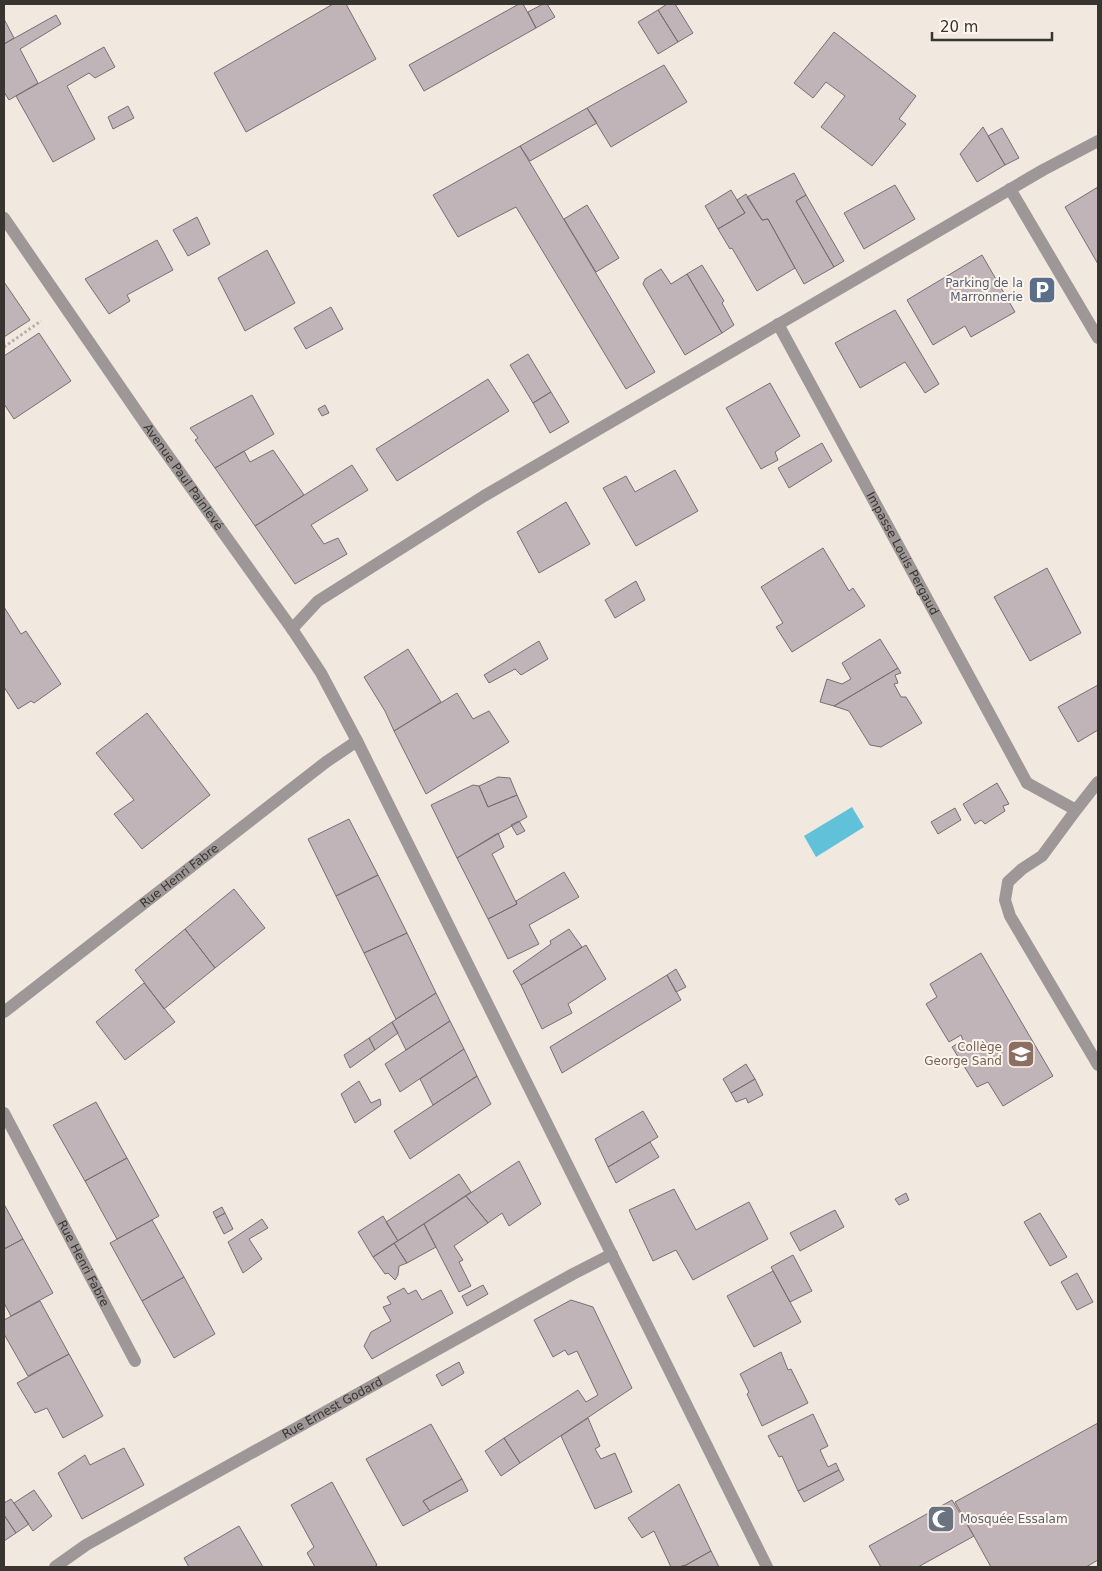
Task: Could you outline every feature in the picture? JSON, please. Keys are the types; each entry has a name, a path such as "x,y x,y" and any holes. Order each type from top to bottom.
{"street":[{"path":"292,629 318,602 484,496 1010,189 1094,144"},
{"path":"1010,189 1098,338"},
{"name":"Avenue Paul Painlevé","path":"4,218 321,673 357,741 766,1567"},
{"name":"Impasse Louis Pergaud","path":"778,324 1028,783 1076,810"},
{"name":"Rue Henri Fabre","path":"4,1012 326,762 357,741"},
{"path":"1098,782 1042,856 1022,869 1008,882 1005,900 1010,916 1098,1065"},
{"name":"Rue Henri Fabre","path":"4,1113 135,1361"},
{"name":"Rue Ernest Godard","path":"54,1567 94,1541 612,1254"}],"path":[{"path":"4,347 64,305"}],"water":[{"path":"852,807 864,827 816,857 804,836"}],"building":[{"path":"333,4 346,4 376,59 246,132 214,73"},
{"path":"519,4 523,4 536,28 424,91 409,65"},
{"path":"543,4 547,4 555,17 536,28 528,12"},
{"path":"667,4 675,4 693,33 678,42 658,10"},
{"path":"658,10 678,42 658,54 638,22"},
{"path":"56,15 61,24 20,49 38,83 9,100 4,92 4,44"},
{"path":"4,19 14,38 4,44"},
{"path":"834,32 916,96 899,119 906,124 872,166 821,127 845,96 826,82 813,98 794,83"},
{"path":"104,47 115,67 95,78 89,73 67,86 95,139 53,162 16,96"},
{"path":"664,65 687,102 611,147 587,108"},
{"path":"128,106 134,118 113,129 108,117"},
{"path":"587,108 597,123 530,161 520,146"},
{"path":"983,127 1005,165 977,182 960,154"},
{"path":"1002,128 1019,158 1005,165 988,136"},
{"path":"520,146 655,372 626,389 516,207 458,237 433,195"},
{"path":"794,173 806,195 796,201 834,267 804,284 768,219 762,220 747,197"},
{"path":"895,185 915,219 864,249 844,213"},
{"path":"1098,187 1098,264 1065,207"},
{"path":"731,190 745,213 718,229 705,206"},
{"path":"746,194 762,220 768,219 795,268 757,291 732,248 730,249 718,229 745,213 737,200"},
{"path":"806,195 844,261 834,267 796,201"},
{"path":"587,205 619,258 596,272 564,219"},
{"path":"197,217 210,244 188,256 173,230"},
{"path":"157,240 173,270 127,295 130,301 109,314 85,279"},
{"path":"267,250 295,303 245,331 218,278"},
{"path":"982,255 1015,312 971,337 965,326 933,345 907,300"},
{"path":"702,265 724,301 722,303 734,325 722,333 687,274"},
{"path":"661,269 671,284 687,274 722,333 685,355 643,284 645,279"},
{"path":"4,282 30,320 4,337"},
{"path":"331,307 343,329 306,349 294,328"},
{"path":"895,310 939,384 925,393 905,362 860,388 835,343"},
{"path":"39,333 71,381 14,419 4,404 4,356"},
{"path":"528,354 551,392 533,403 510,365"},
{"path":"488,379 509,411 397,481 376,449"},
{"path":"770,383 800,436 775,452 778,460 761,469 726,408"},
{"path":"551,392 569,422 550,433 533,403"},
{"path":"252,395 274,434 215,468 195,440 198,438 190,428"},
{"path":"325,405 329,413 322,416 318,409"},
{"path":"822,443 832,461 789,488 778,468"},
{"path":"273,450 304,495 255,526 215,468 244,451 250,462"},
{"path":"352,465 368,490 311,525 324,544 338,538 347,554 295,584 255,526"},
{"path":"675,470 698,511 636,546 603,488 626,476 635,492"},
{"path":"566,502 590,544 539,573 517,532"},
{"path":"823,548 849,591 853,588 865,606 792,652 776,627 783,623 761,587"},
{"path":"1047,568 1081,633 1030,661 994,597"},
{"path":"636,581 645,600 615,618 605,600"},
{"path":"4,607 21,634 26,631 61,684 34,703 31,701 18,709 4,687"},
{"path":"880,639 898,668 834,706 820,702 827,679 842,684 851,679 842,663"},
{"path":"539,641 548,659 521,675 515,669 489,683 484,675"},
{"path":"408,649 441,702 394,731 385,711 364,677"},
{"path":"898,668 901,673 895,675 898,683 894,684 901,697 906,697 922,723 881,747 870,745 849,711 834,706"},
{"path":"1098,685 1098,730 1078,742 1058,707"},
{"path":"457,693 473,719 489,711 509,742 426,794 394,731"},
{"path":"147,713 210,795 142,849 114,814 134,800 96,753"},
{"path":"498,777 510,778 517,795 488,807 479,786"},
{"path":"997,783 1009,804 1003,806 1005,811 985,824 981,820 975,824 963,804"},
{"path":"473,785 479,786 488,807 517,795 527,817 457,858 431,805"},
{"path":"955,808 961,820 938,834 931,822"},
{"path":"349,819 378,875 336,896 308,839"},
{"path":"519,821 525,831 517,835 511,825"},
{"path":"498,833 504,847 492,854 517,904 488,919 457,858"},
{"path":"564,872 579,897 529,925 539,944 508,959 488,919 517,904 516,901"},
{"path":"378,875 407,933 364,953 336,896"},
{"path":"234,889 265,928 215,968 185,929"},
{"path":"185,929 215,968 164,1009 135,970"},
{"path":"569,929 582,947 521,985 513,971 551,944 550,941"},
{"path":"407,933 436,993 396,1019 364,953"},
{"path":"586,945 606,979 568,1004 572,1013 542,1029 521,985"},
{"path":"981,953 1053,1076 1003,1106 988,1082 977,1087 952,1047 963,1040 961,1035 949,1042 926,1004 937,997 930,984"},
{"path":"676,969 686,987 676,992 667,975"},
{"path":"667,975 681,1000 562,1073 550,1047"},
{"path":"144,983 175,1022 125,1060 96,1022"},
{"path":"436,993 450,1021 406,1050 392,1022"},
{"path":"450,1021 464,1049 400,1092 385,1064"},
{"path":"392,1022 398,1033 375,1050 369,1038"},
{"path":"369,1038 375,1050 350,1068 344,1055"},
{"path":"464,1049 477,1076 433,1105 420,1079"},
{"path":"746,1064 755,1079 731,1093 723,1079"},
{"path":"477,1076 491,1104 410,1159 394,1131"},
{"path":"755,1079 763,1095 748,1103 746,1098 736,1102 731,1093"},
{"path":"359,1081 371,1103 380,1099 381,1105 355,1123 341,1094"},
{"path":"96,1102 127,1158 85,1181 53,1125"},
{"path":"643,1111 658,1137 608,1167 595,1139"},
{"path":"650,1142 659,1157 616,1183 608,1167"},
{"path":"127,1158 159,1216 117,1239 85,1181"},
{"path":"519,1161 541,1204 509,1226 502,1213 488,1223 466,1196"},
{"path":"459,1174 471,1192 398,1241 386,1222"},
{"path":"674,1189 696,1230 749,1202 768,1239 693,1280 676,1250 653,1261 629,1210"},
{"path":"906,1193 909,1200 899,1205 895,1199"},
{"path":"466,1196 488,1223 454,1246 463,1260 459,1262 471,1286 459,1292 424,1224"},
{"path":"4,1204 23,1239 4,1249"},
{"path":"222,1207 225,1213 216,1218 213,1212"},
{"path":"835,1210 844,1227 800,1251 790,1233"},
{"path":"225,1213 233,1229 224,1234 216,1218"},
{"path":"1040,1213 1067,1257 1050,1266 1024,1222"},
{"path":"383,1216 398,1241 373,1257 358,1232"},
{"path":"262,1219 268,1228 249,1239 262,1259 243,1273 228,1242"},
{"path":"152,1220 184,1277 142,1301 110,1243"},
{"path":"424,1224 436,1247 407,1263 394,1243"},
{"path":"23,1239 53,1293 11,1316 4,1303 4,1249"},
{"path":"394,1243 407,1263 399,1266 398,1275 395,1280 388,1273 385,1274 373,1257"},
{"path":"793,1255 812,1291 790,1302 771,1267"},
{"path":"773,1271 801,1322 754,1347 727,1296"},
{"path":"1077,1273 1093,1302 1077,1310 1061,1282"},
{"path":"184,1277 215,1334 174,1358 142,1301"},
{"path":"483,1285 488,1294 467,1306 462,1296"},
{"path":"404,1288 408,1294 416,1290 422,1300 441,1290 453,1313 372,1359 364,1346 371,1332 391,1321 383,1307 391,1304 387,1297"},
{"path":"571,1300 593,1307 632,1388 520,1463 504,1438 578,1390 586,1402 598,1395 577,1351 568,1355 565,1350 553,1357 534,1320"},
{"path":"40,1301 69,1354 28,1376 4,1334 4,1320"},
{"path":"781,1352 788,1370 791,1369 808,1403 762,1426 740,1374"},
{"path":"69,1354 103,1416 63,1438 47,1408 35,1413 17,1383"},
{"path":"459,1362 464,1373 442,1386 436,1375"},
{"path":"813,1414 828,1446 820,1450 828,1467 836,1463 839,1470 798,1491 782,1456 779,1457 768,1436"},
{"path":"588,1418 600,1446 595,1449 601,1459 615,1453 632,1492 595,1509 561,1436"},
{"path":"1098,1423 1098,1560 1086,1567 991,1567 955,1502"},
{"path":"431,1424 462,1479 423,1501 430,1511 403,1526 366,1459"},
{"path":"504,1438 520,1463 501,1476 485,1451"},
{"path":"124,1448 144,1485 82,1519 58,1473 85,1455 90,1465"},
{"path":"839,1470 844,1480 804,1502 798,1491"},
{"path":"462,1479 468,1491 430,1511 423,1501"},
{"path":"332,1482 377,1565 374,1567 315,1567 307,1553 314,1547 291,1505"},
{"path":"679,1484 711,1551 686,1565 671,1567 654,1531 642,1538 628,1518"},
{"path":"34,1490 52,1516 33,1531 14,1503"},
{"path":"11,1499 29,1524 16,1533 4,1515 4,1503"},
{"name":"Mosquée Essalam","path":"952,1500 974,1536 918,1567 881,1567 869,1546"},
{"path":"4,1515 16,1533 4,1541"},
{"path":"239,1526 263,1567 189,1567 184,1558"},
{"path":"711,1551 719,1567 679,1567 686,1565"}],"place":[{"name":"Parking de la Marronnerie","path":"1042,290"},
{"name":"Collège George Sand","path":"1021,1054"},
{"name":"Mosquée Essalam","path":"941,1519"}]}
